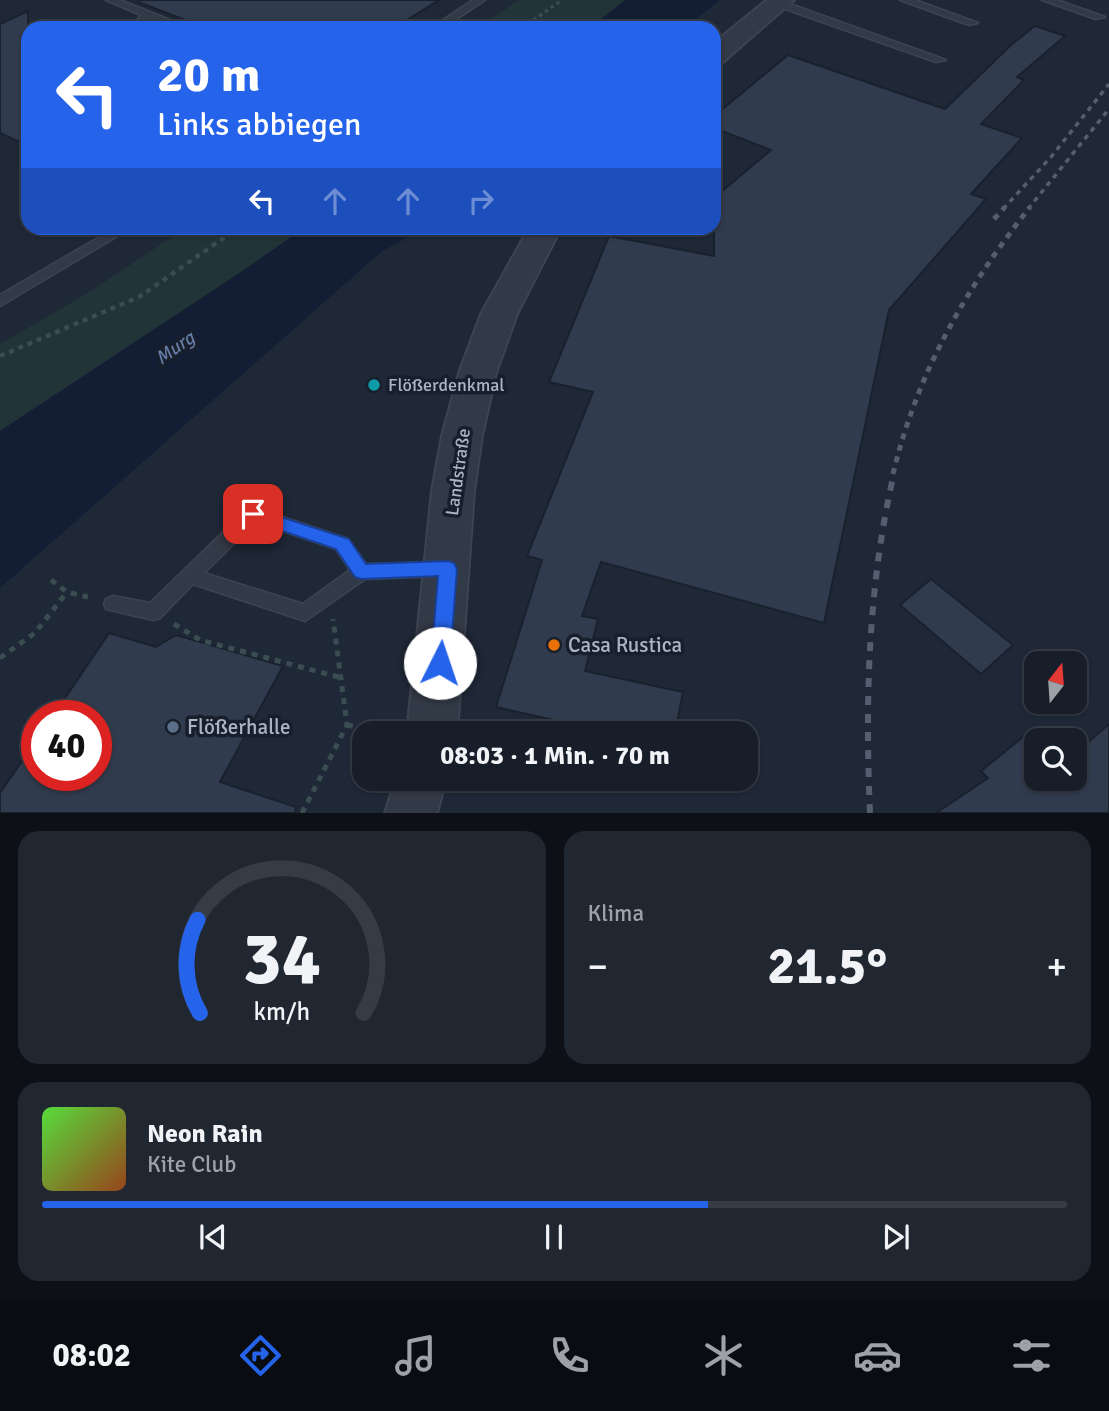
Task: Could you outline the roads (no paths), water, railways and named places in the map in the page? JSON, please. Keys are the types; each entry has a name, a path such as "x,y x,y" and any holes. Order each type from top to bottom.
{"street":[{"path":"721,50 780,2"},
{"name":"Landstraße","path":"433,721 455,472 471,391 494,321 525,259 540,235"},
{"path":"411,813 417,791"}],"lane":[{"path":"111,0 166,21"},
{"path":"447,21 480,0"},
{"path":"905,0 973,23"},
{"path":"1047,0 1100,17"},
{"path":"780,2 940,60"},
{"path":"142,21 147,14"},
{"path":"0,301 112,235"},
{"path":"113,604 153,612 253,514 342,544 361,572"},
{"path":"190,576 305,613 361,572 448,569"}],"water":[{"path":"625,0 720,0 694,21 599,21"},
{"name":"Murg","path":"294,235 411,235 380,253 0,588 0,431"}],"railway":[{"path":"1003,209 1051,157 1109,84"},
{"path":"1028,209 1109,109"},
{"path":"994,219 1005,207"},
{"path":"893,474 916,401 946,333 985,269 1030,207"},
{"path":"870,813 870,642 879,557 894,473"}],"place":[{"name":"Flößerdenkmal","path":"374,385"},
{"name":"Casa Rustica","path":"554,645"},
{"name":"Flößerhalle","path":"173,727"}]}
